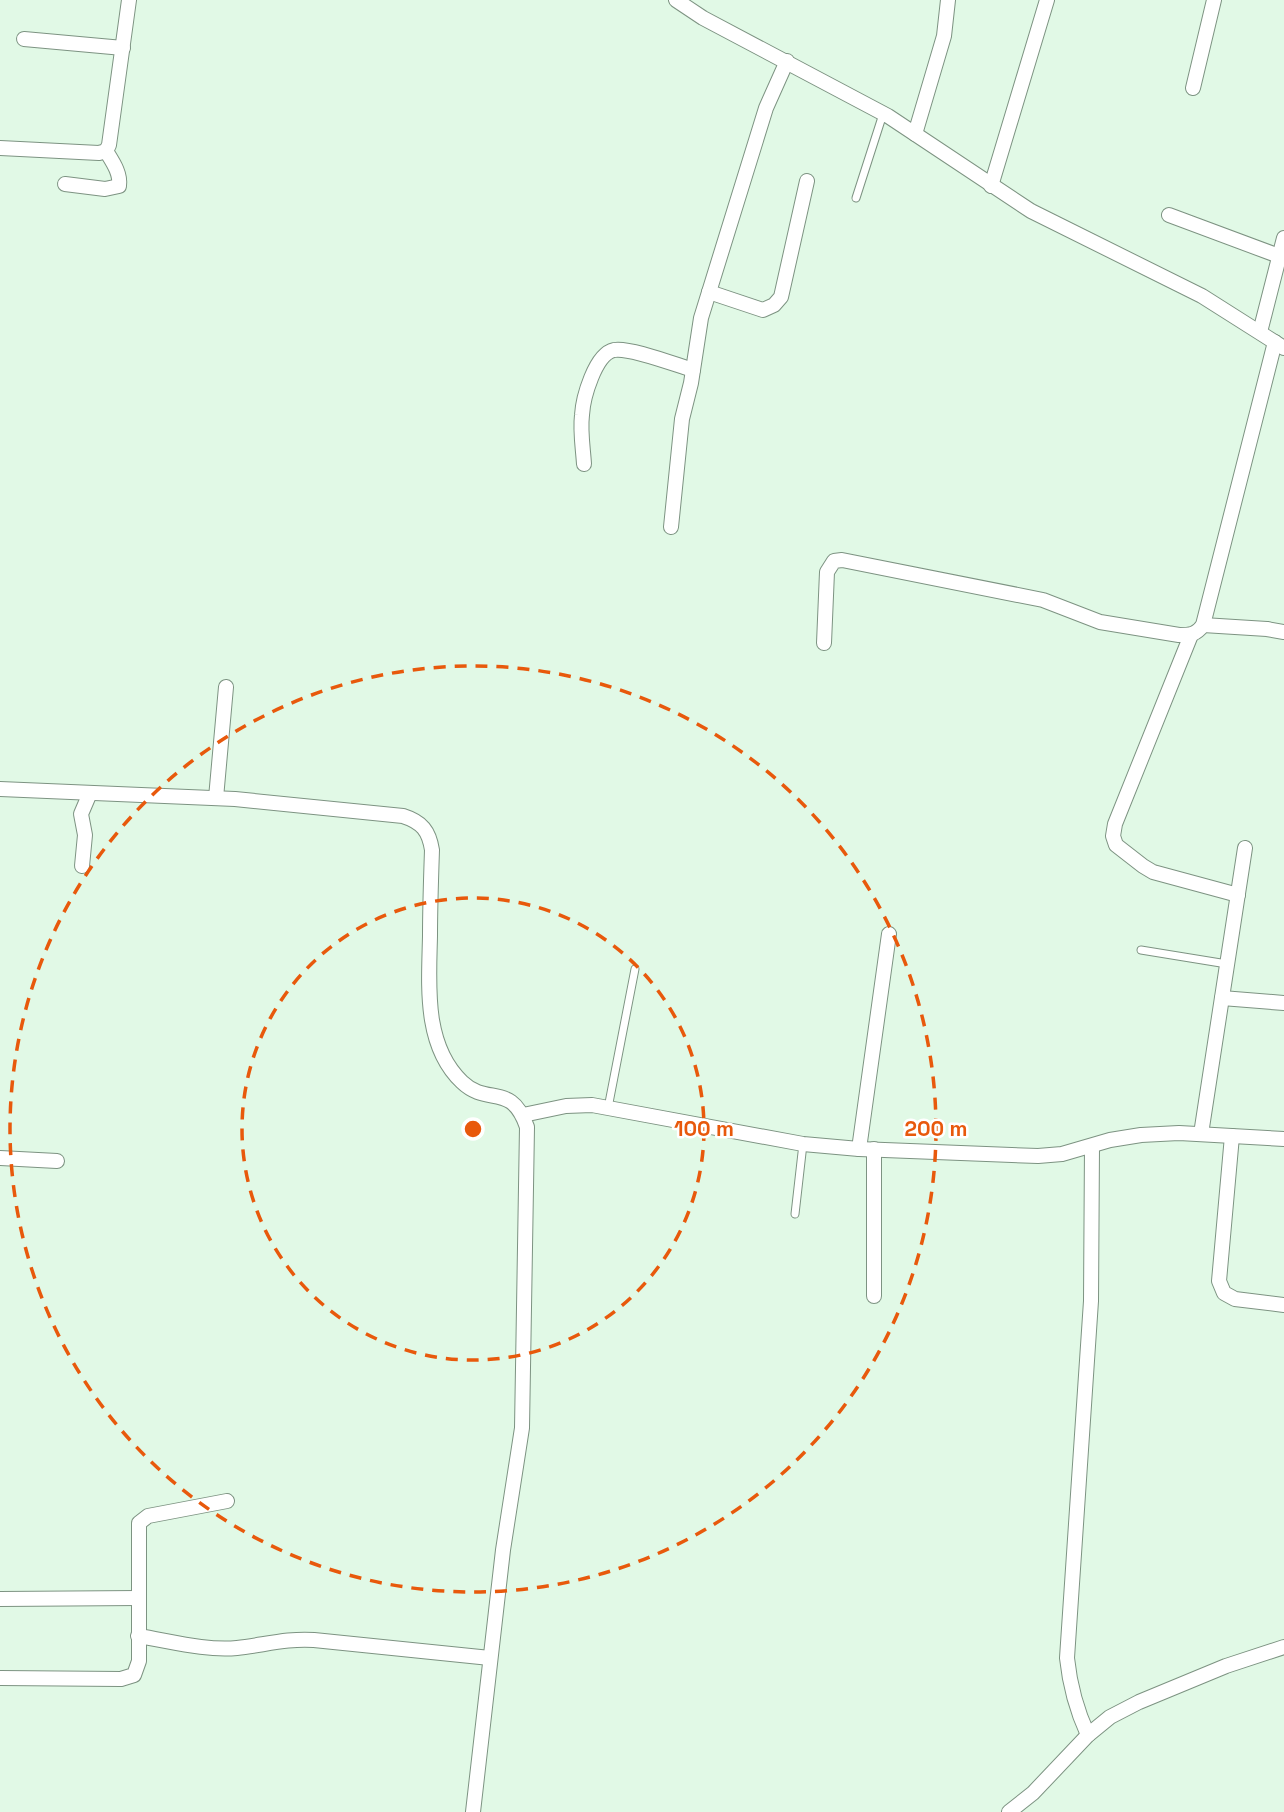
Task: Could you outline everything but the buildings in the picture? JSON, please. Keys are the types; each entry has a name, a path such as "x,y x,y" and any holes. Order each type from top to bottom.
{"street":[{"path":"0,148 99,153 106,150 109,145 129,0"},
{"path":"676,0 703,18 883,114 1052,222 1202,296 1280,345 1197,630 1115,824 1113,836 1116,845 1153,872 1238,895"},
{"path":"915,134 944,36 948,0"},
{"path":"992,186 1048,0"},
{"path":"1193,88 1214,0"},
{"path":"24,39 123,48"},
{"path":"671,527 680,430 698,332 766,108 787,61"},
{"path":"65,184 105,189 119,186 117,171 106,150"},
{"path":"709,292 763,310 774,305 781,297 807,181"},
{"path":"1169,215 1279,257"},
{"path":"1260,332 1284,238"},
{"path":"584,464 581,418 584,402 598,362 607,353 624,350 693,370"},
{"path":"824,643 827,572 834,561 842,560 1043,600 1100,622 1197,630 1284,632"},
{"path":"216,798 226,687"},
{"path":"0,789 216,798 403,816 424,827 429,837 432,850 429,997 437,1040 444,1057 463,1084 476,1092 508,1099 517,1105 527,1127 522,1428 503,1550 472,1812"},
{"path":"82,866 86,840 81,814 90,793"},
{"path":"1201,1134 1245,848"},
{"path":"874,1296 866,1149 889,934"},
{"path":"1222,998 1284,1003"},
{"path":"523,1115 566,1106 592,1105 803,1144 1038,1156 1062,1154 1110,1140 1140,1135 1201,1134 1284,1139"},
{"path":"1232,1136 1219,1281 1224,1293 1235,1299 1284,1305"},
{"path":"1088,1735 1070,1686 1067,1658 1091,1301 1092,1146"},
{"path":"0,1158 57,1161"},
{"path":"0,1678 129,1678 134,1675 138,1668 139,1523 143,1519 227,1501"},
{"path":"0,1600 139,1598"},
{"path":"138,1636 222,1648 290,1639 314,1640 490,1658"},
{"path":"1009,1812 1034,1793 1088,1735 1110,1717 1226,1666 1284,1647"}],"lane":[{"path":"856,198 883,114"},
{"path":"1141,950 1227,964"},
{"path":"608,1108 635,969"},
{"path":"795,1214 803,1144"}]}
